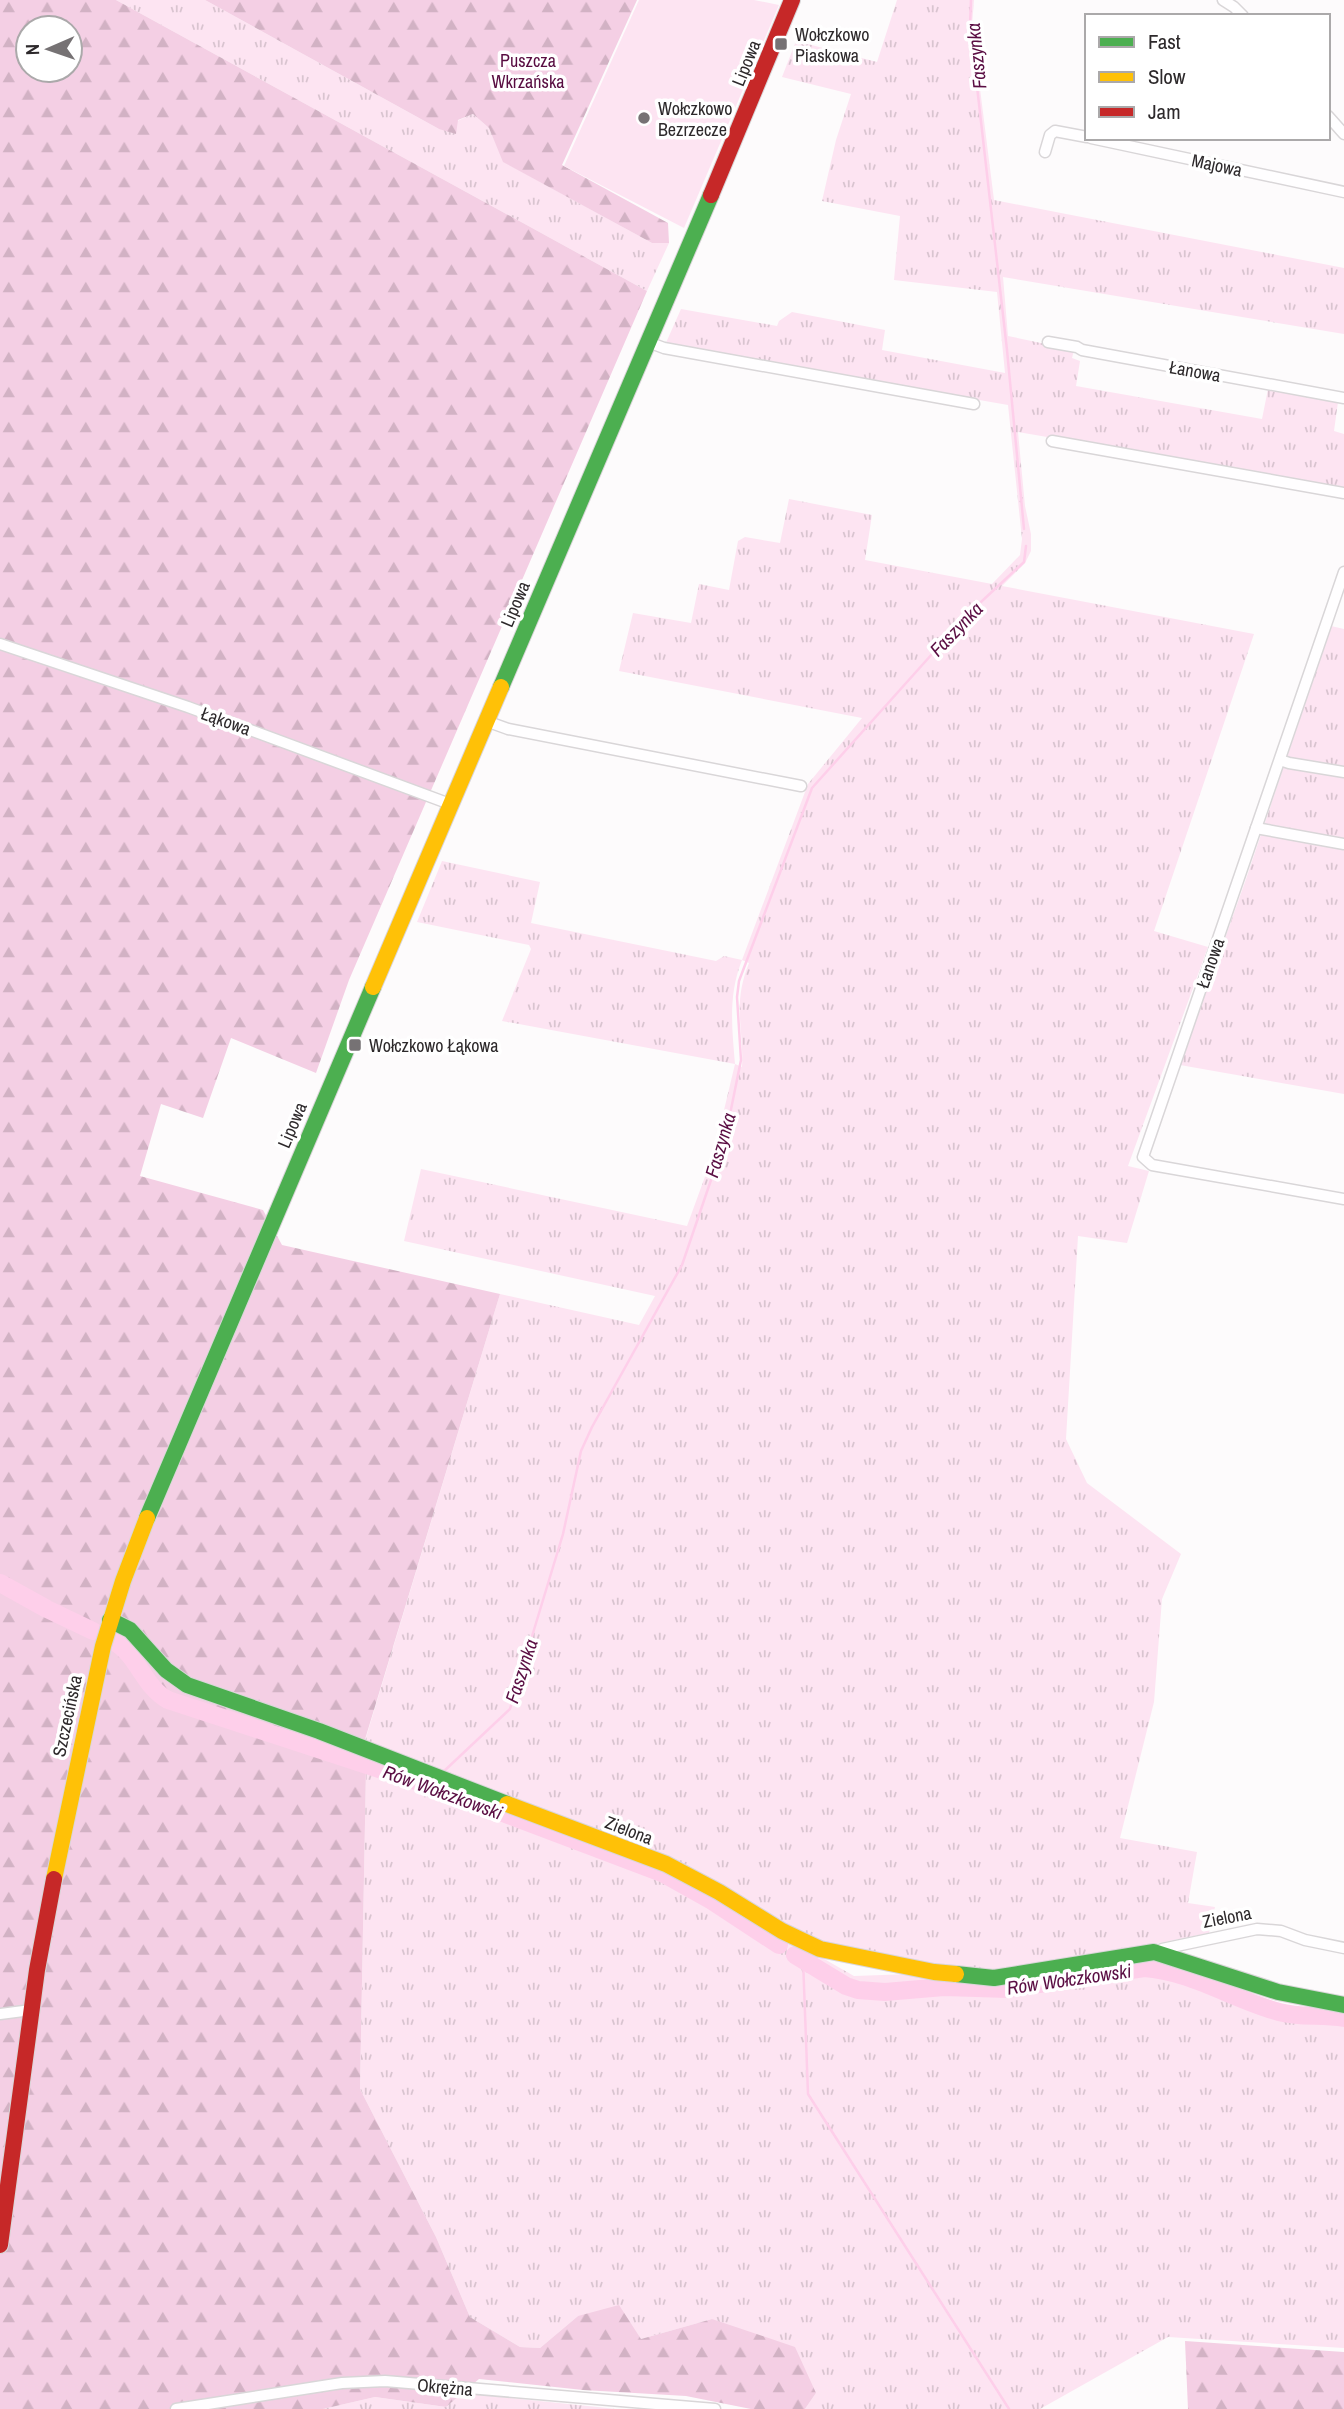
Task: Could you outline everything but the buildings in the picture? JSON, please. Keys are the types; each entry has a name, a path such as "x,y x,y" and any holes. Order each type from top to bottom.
{"street":[{"name":"Lipowa","path":"272,1222 792,0"},
{"path":"1223,0 1237,3"},
{"path":"1330,118 1344,134"},
{"name":"Majowa","path":"1045,152 1049,135 1055,131 1085,137"},
{"name":"Majowa","path":"1098,140 1344,192"},
{"path":"648,342 664,348 974,404"},
{"name":"Łanowa","path":"1048,342 1344,398"},
{"path":"1052,441 1344,494"},
{"name":"Łanowa","path":"1344,572 1143,1157 1152,1165 1344,1199"},
{"name":"Łąkowa","path":"0,644 188,707 450,804"},
{"path":"485,721 508,729 801,786"},
{"path":"1280,760 1344,772"},
{"path":"1256,828 1344,844"},
{"name":"Szczecińska","path":"0,2245 42,1937 97,1668 110,1620 149,1512 272,1222"},
{"name":"Zielona","path":"110,1620 130,1630 166,1670 187,1685 319,1731 666,1864 719,1892 782,1931 820,1949 934,1972 994,1978 1147,1952 1278,1992 1344,2005"},
{"name":"Zielona","path":"1160,1954 1162,1949 1257,1929 1281,1931 1305,1940 1344,1948"},
{"path":"0,2014 31,2010"},
{"name":"Okrężna","path":"176,2409 342,2383 386,2381 715,2409"}],"green space":[{"path":"0,0 116,0 647,291 349,980 316,1073 231,1038 203,1118 161,1104 140,1176 263,1210 282,1245 500,1294 360,1756 366,1770 360,2089 436,2237 470,2317 520,2347 540,2348 578,2316 619,2305 641,2339 712,2319 795,2347 816,2393 805,2409 751,2409 686,2396 583,2390 479,2379 446,2407 375,2397 323,2409 0,2409"},
{"path":"116,0 205,0 439,129 473,114 489,128 504,162 652,243 669,243 647,291"},
{"name":"Puszcza Wkrzańska","path":"205,0 637,0 562,165 668,223 669,243 652,243 503,162 489,128 473,114 458,120 456,134 439,129"},
{"path":"639,0 754,0 779,5 684,228 564,166"},
{"path":"897,0 974,0 972,25 994,200 1344,268 1344,334 1003,277 1008,336 1074,350 1072,358 1080,361 1076,386 1262,419 1268,389 1338,402 1334,431 1344,434 1344,488 1018,432 1031,551 1025,563 1002,586 1254,634 1154,931 1208,947 1128,1166 1149,1171 1127,1243 1078,1236 1066,1439 1087,1483 1181,1554 1162,1599 1154,1702 1120,1838 1197,1852 1188,1903 1215,1907 1209,1933 995,1972 925,1964 830,1946 789,1929 683,1864 364,1744 500,1294 639,1325 655,1296 404,1241 421,1169 687,1226 714,1152 735,1064 742,1067 740,1004 749,963 742,960 808,784 862,718 619,671 633,613 691,623 699,584 729,590 738,541 745,537 780,543 789,499 872,515 865,560 992,584 1020,555 1022,539 1008,405 665,345 681,309 777,326 779,321 792,312 885,330 882,350 1005,373 997,292 894,280 900,216 822,201 836,140 851,94 782,77 796,41 877,62"},
{"path":"1331,626 1344,629 1344,1094 1180,1065"},
{"path":"442,861 540,882 531,923 716,961 724,956 742,960 733,999 735,1064 502,1021 531,949 529,945 417,922"},
{"path":"360,1756 684,1879 854,1976 911,1974 992,1983 1144,1960 1301,2010 1344,2014 1344,2348 1168,2337 1040,2409 805,2409 816,2393 712,2319 641,2339 578,2316 540,2348 520,2347 470,2317 436,2237 360,2089 366,1770"},
{"path":"1185,2341 1344,2352 1344,2409 1188,2409"},
{"path":"462,2393 615,2409 323,2409 375,2397 446,2407"}],"waterway":[{"name":"Faszynka","path":"971,0 970,25 1007,350 1024,529"},
{"name":"Faszynka","path":"442,1773 510,1709 563,1534 581,1451 682,1265 725,1139 741,1060 737,997 739,981 812,788 967,615 1024,562 1026,546"},
{"name":"Rów Wołczkowski","path":"0,1583 93,1631"},
{"name":"Rów Wołczkowski","path":"115,1642 130,1655 153,1687 168,1700 431,1786 662,1873 712,1901 779,1945"},
{"name":"Rów Wołczkowski","path":"795,1955 846,1986 858,1990 885,1992 944,1987 1008,1989 1144,1968 1179,1974 1279,2012 1344,2018"},
{"path":"803,1959 808,2094 1009,2409"}],"traffic: fast":[{"path":"501,687 711,195"},
{"path":"147,1518 373,987"},
{"path":"110,1620 130,1630 166,1670 187,1685 319,1731 507,1804"},
{"path":"956,1974 994,1978 1154,1952 1278,1992 1344,2005"}],"traffic: slow":[{"path":"373,987 501,687"},
{"path":"54,1879 103,1646 123,1581 147,1518"},
{"path":"507,1804 666,1864 719,1892 782,1931 820,1949 956,1974"}],"traffic: jam":[{"path":"711,195 792,0"},
{"path":"0,2245 37,1970 54,1879"}],"place":[{"name":"Wołczkowo Piaskowa","path":"781,44"},
{"name":"Wołczkowo Bezrzecze","path":"644,118"},
{"name":"Wołczkowo Łąkowa","path":"355,1045"}]}
